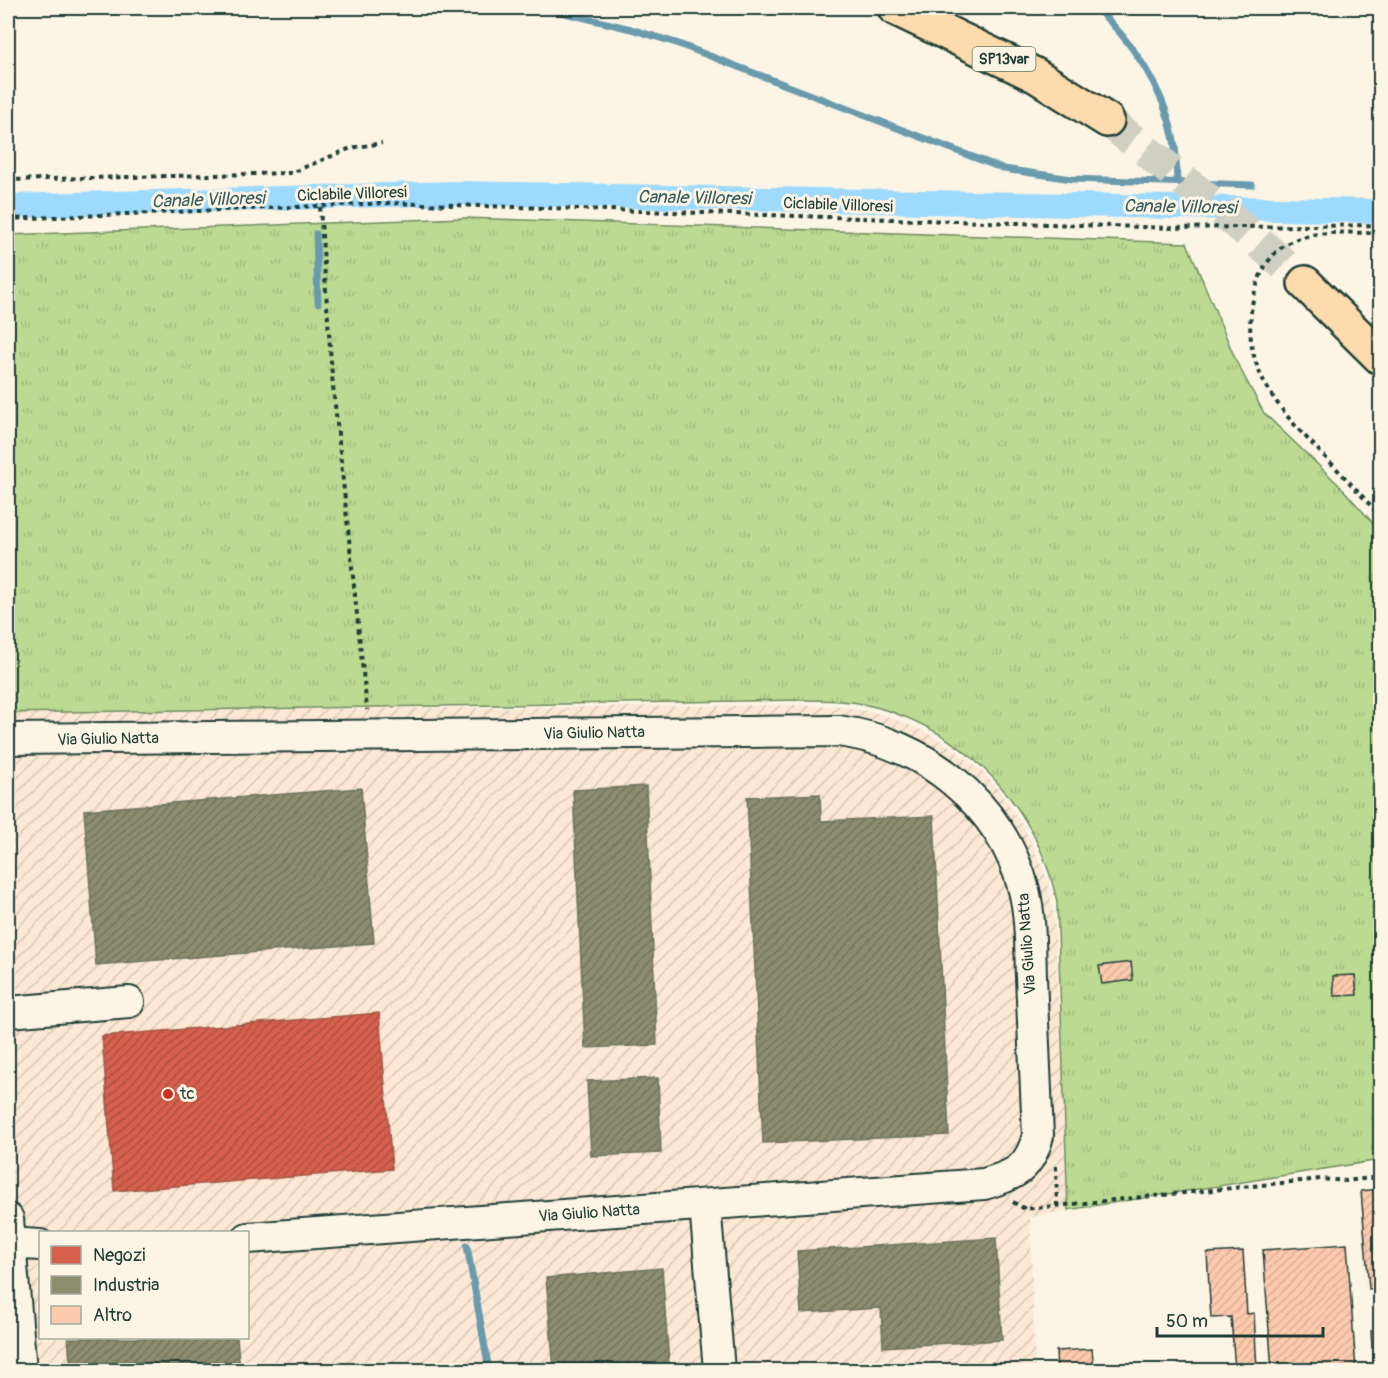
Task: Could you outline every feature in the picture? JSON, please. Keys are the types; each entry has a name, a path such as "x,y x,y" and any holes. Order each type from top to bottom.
{"main road":[{"name":"SP13var","path":"895,8 1035,75 1107,120"},
{"path":"1305,283 1380,357"}],"street":[{"name":"Via Giulio Natta","path":"8,764 21,740 818,730 852,733 874,738 913,754 962,788 991,820 1012,858 1028,906 1038,1136 1030,1157 1014,1175 984,1184 249,1238"},
{"path":"8,1012 129,1002"},
{"path":"705,1205 719,1371"},
{"path":"21,1371 8,1235 39,1245"}],"path":[{"path":"8,180 291,173 351,148 382,143"},
{"name":"Ciclabile Villoresi","path":"8,219 390,203 1173,228 1380,225"},
{"path":"320,207 332,376 368,719"},
{"path":"1295,226 1295,237"},
{"path":"1380,233 1320,233 1295,237 1273,256 1259,278 1250,313 1254,358 1267,390 1291,424 1380,516"},
{"path":"1056,1161 1057,1206"},
{"path":"984,1184 1025,1209 1321,1179 1346,1181 1380,1177"}],"shaded area":[{"path":"839,706 882,714 924,731 948,745 980,770 997,788 1023,826 1048,882 1054,917 1069,1210 1030,1217 1035,1370 8,1370 8,712"}],"green space":[{"path":"464,218 1187,243 1237,363 1264,413 1339,485 1380,531 1380,1160 1068,1210 1057,902 1047,866 1012,800 988,772 960,748 929,728 895,713 852,702 804,700 8,713 8,235"}],"building: Negozi":[{"path":"379,1013 392,1169 114,1191 102,1036"}],"building: Industria":[{"path":"646,786 657,1045 585,1048 573,790"},
{"path":"361,788 374,943 96,965 84,810"},
{"path":"820,794 821,821 934,816 949,1135 763,1143 747,797"},
{"path":"658,1078 661,1153 591,1156 587,1081"},
{"path":"996,1238 1002,1340 883,1347 881,1308 801,1313 797,1251"},
{"path":"662,1268 669,1364 594,1370 554,1370 546,1278"},
{"path":"68,1339 237,1339 240,1370 71,1370"}],"building: Altro":[{"path":"1131,962 1133,980 1102,984 1099,966"},
{"path":"1355,975 1357,995 1334,996 1333,976"},
{"path":"1380,1189 1380,1288 1369,1289 1361,1191"},
{"path":"1347,1244 1356,1370 1272,1370 1263,1250"},
{"path":"1243,1251 1247,1314 1254,1313 1257,1370 1235,1370 1231,1317 1211,1318 1207,1253"},
{"path":"1371,1331 1380,1331 1380,1347 1372,1348"},
{"path":"1092,1349 1094,1370 1057,1370 1056,1351"}],"waterway":[{"path":"544,8 631,29 676,43 1004,169 1072,179 1252,185"},
{"path":"1096,8 1134,50 1162,100 1174,142 1177,182"},
{"name":"Canale Villoresi","path":"8,206 458,193 1380,211"},
{"path":"316,234 318,303"},
{"path":"467,1246 489,1370"}],"tunnel":[{"path":"1107,120 1230,217 1305,283"}],"place":[{"name":"tc","path":"168,1094"}]}
